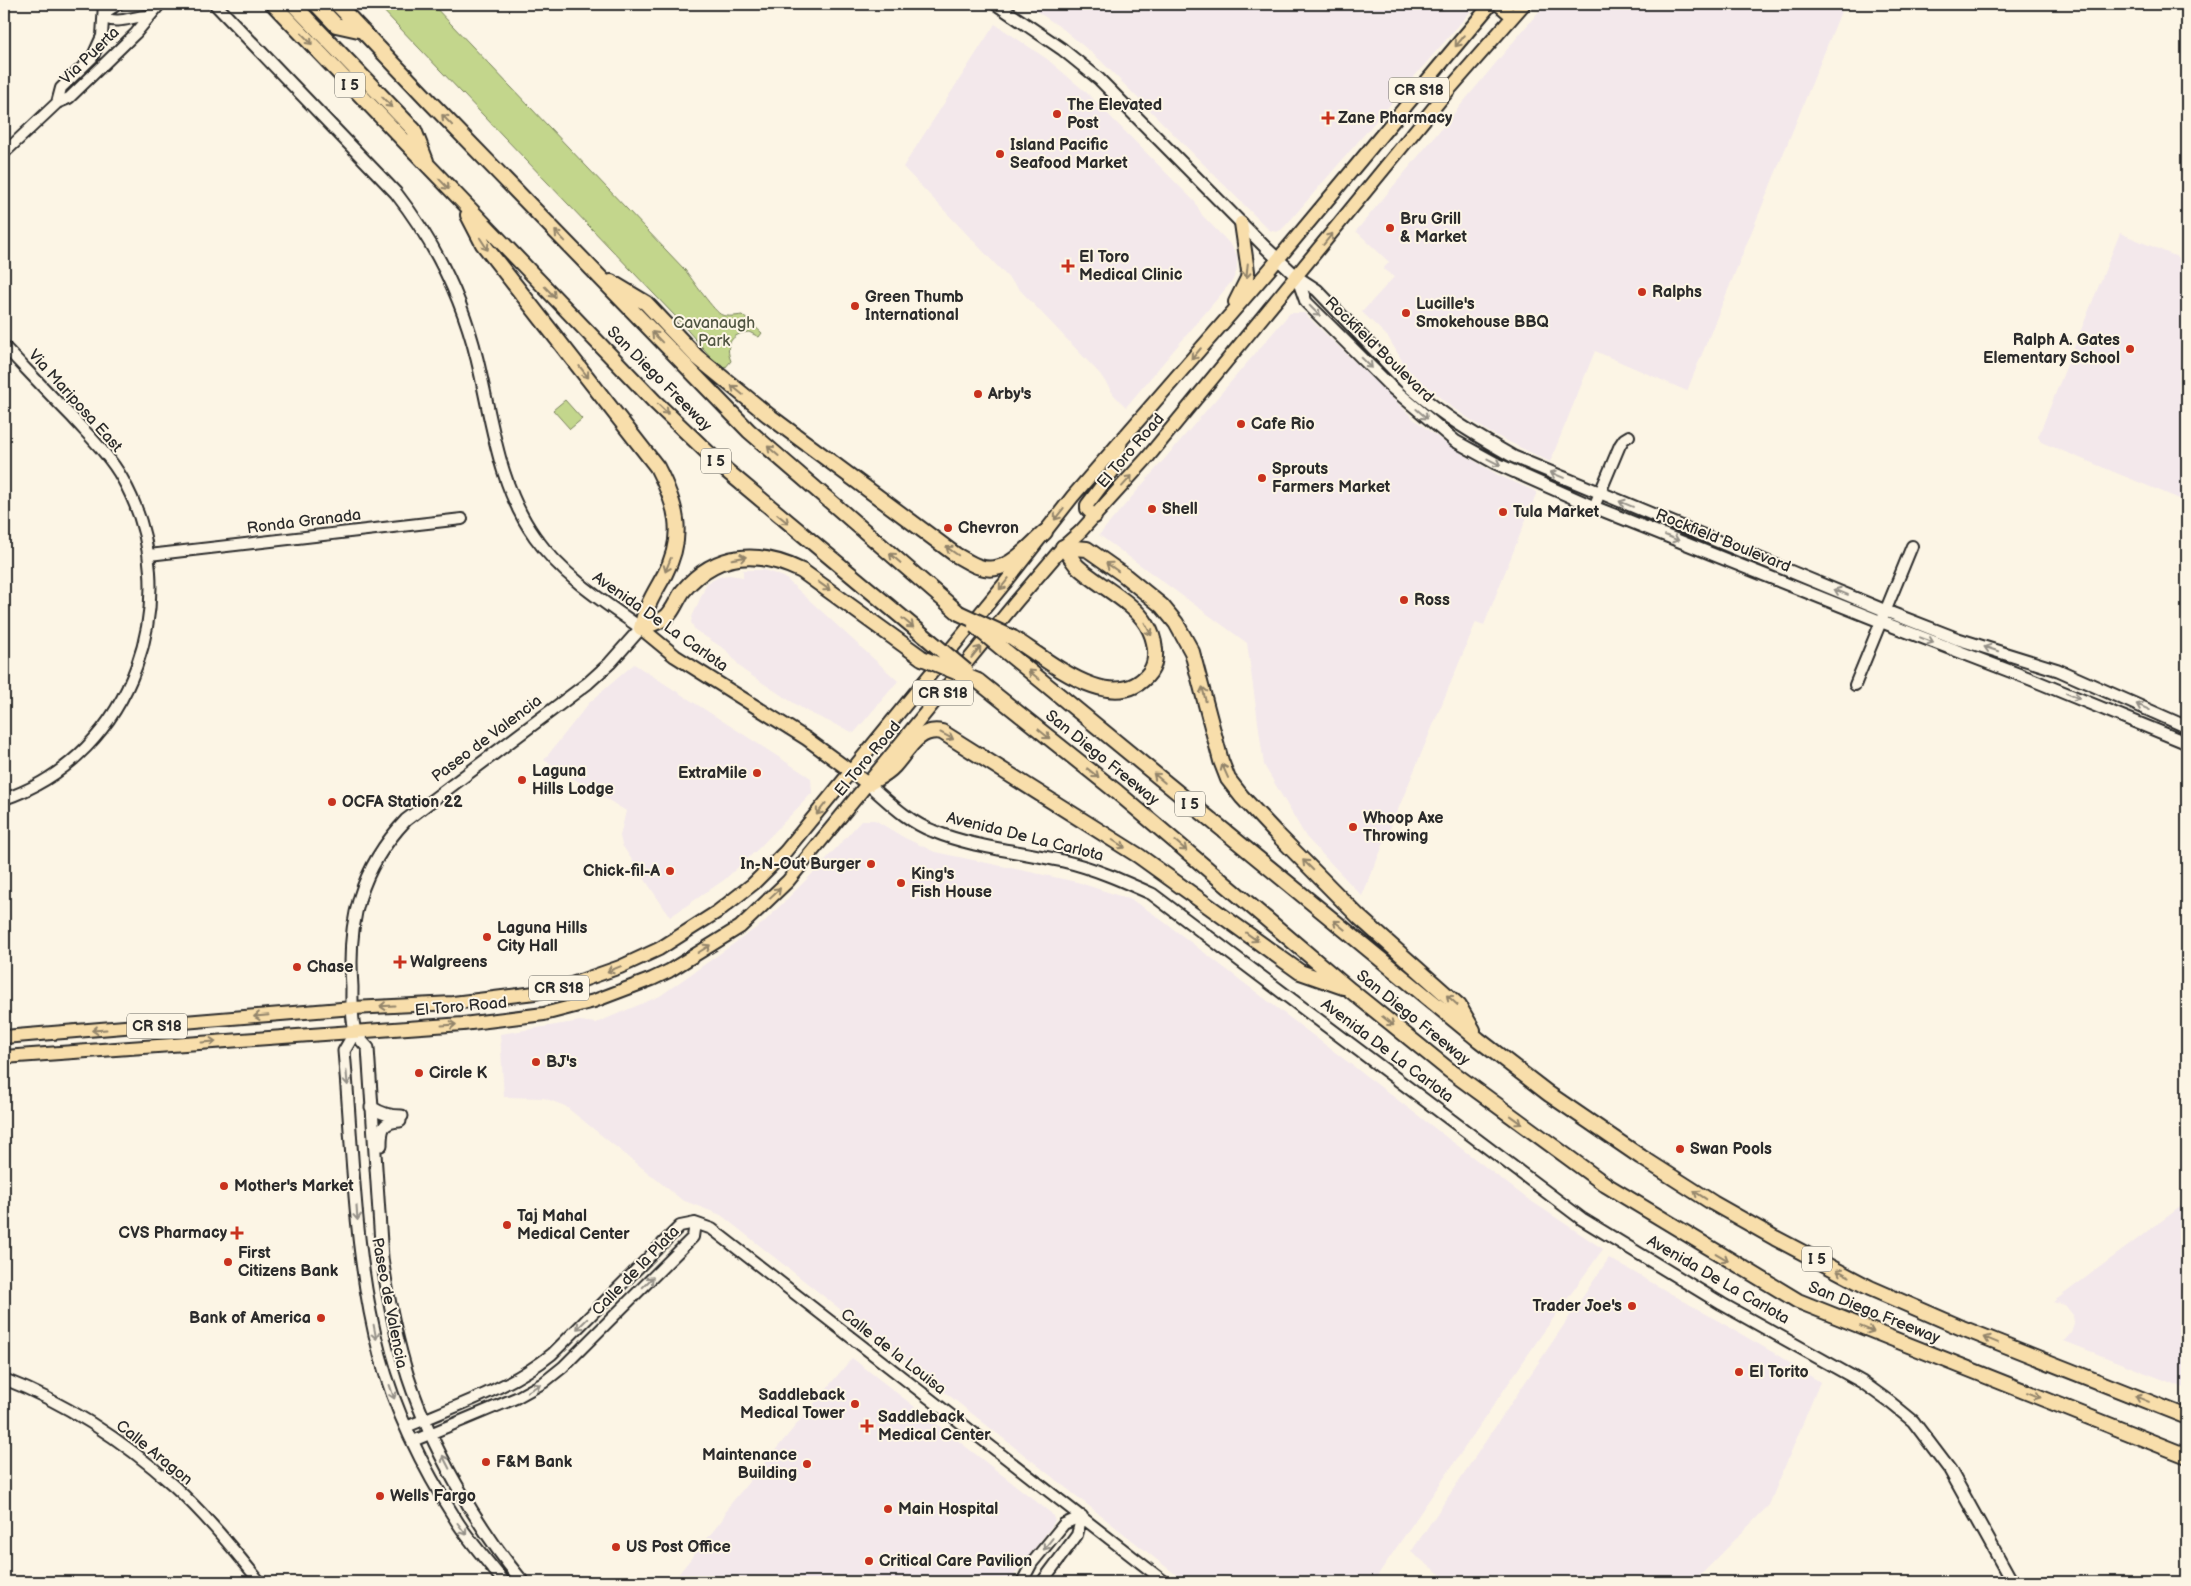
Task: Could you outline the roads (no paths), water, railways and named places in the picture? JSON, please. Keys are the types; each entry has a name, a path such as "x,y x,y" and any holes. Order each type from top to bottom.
{"highway":[{"name":"San Diego Freeway","path":"273,4 654,401 727,471 978,681 1117,792 1350,990 1449,1070 1606,1185 1798,1301 2187,1456"},
{"path":"292,4 414,130 428,166"},
{"path":"316,4 336,25 363,31"},
{"name":"San Diego Freeway","path":"337,4 749,431 959,613 1479,1040 1549,1094 1713,1203 1870,1288 1954,1324 2187,1417"},
{"path":"461,201 483,244 657,467 672,497 677,518 674,551 666,572 646,607 641,628"},
{"path":"594,271 646,303 697,357 760,409 956,555 980,567 996,568 1007,564 1017,557 1045,532"},
{"path":"959,613 1013,638 1082,681 1102,690 1117,691 1141,681 1151,670 1155,654 1154,639 1147,624 1138,614 1077,565 1063,547"},
{"path":"1063,547 1087,549 1124,575 1162,606 1171,617 1192,652 1221,761 1228,779 1269,826 1359,917 1459,1006 1479,1040"},
{"path":"641,628 665,619 683,591 708,570 738,557 769,558 782,561 802,571 922,658 978,681"},
{"path":"868,784 892,768 920,736 927,732 942,732 1139,856 1300,972 1350,990"}],"main road":[{"name":"Avenida De La Carlota","path":"215,4 396,194 419,222 447,272 466,321 477,357 500,460 513,500 535,536 554,560 576,582 641,628 675,656 808,739 851,770 910,819 933,832 964,841 1065,861 1110,875 1152,894 1582,1220 1722,1304 1862,1382 1913,1421 1930,1442 1950,1470 2012,1582"},
{"path":"996,4 1062,49 1099,79 1278,260 1298,277"},
{"name":"El Toro Road","path":"4,1037 147,1027 353,1008 453,1003 535,993 590,979 658,949 716,912 753,884 790,846 1045,532 1278,260 1491,4"},
{"path":"1498,4 1512,16"},
{"name":"El Toro Road","path":"4,1057 472,1024 544,1014 594,1001 669,971 740,927 788,881 1016,602 1063,547 1095,517 1148,458 1298,277 1446,93 1524,4"},
{"path":"1228,317 1247,278 1248,271 1241,223"},
{"name":"Rockfield Boulevard","path":"1298,277 1317,290 1411,388 1462,428 1514,457 1886,611 1958,638 2058,670 2187,727"},
{"name":"Rockfield Boulevard","path":"1298,277 1306,302 1390,386 1455,441 1495,463 1594,507 2028,678 2187,743"},
{"path":"1095,517 1087,509 1087,505 1115,468 1121,442"},
{"name":"Paseo de Valencia","path":"523,1582 505,1560 461,1491 431,1433 405,1367 387,1292 378,1212 368,1048 356,1032 350,949 356,905 365,880 388,840 406,820 588,683 610,663 641,628"},
{"name":"Paseo de Valencia","path":"356,1032 344,1051 359,1238 380,1355 412,1441 458,1524 504,1582"},
{"path":"371,1107 381,1113 402,1118 385,1125 381,1131 381,1166 377,1175"}],"street":[{"path":"118,4 105,10 114,22 126,21 137,16 150,16"},
{"name":"Via Puerta","path":"4,153 57,103 69,98 136,33 160,4"},
{"name":"Via Puerta","path":"57,103 62,88 92,58 102,36 105,10"},
{"name":"Via Mariposa East","path":"4,346 103,450 122,478 133,501 149,555 151,588 146,636 134,676 106,725 67,764 39,783 4,799"},
{"path":"1594,507 1620,445 1629,436"},
{"name":"Ronda Granada","path":"149,555 462,519"},
{"path":"1855,685 1912,546"},
{"name":"Calle de la Plata","path":"406,1427 534,1369 552,1354 680,1226 695,1223 693,1236 553,1376 516,1398 412,1441"},
{"name":"Calle de la Louisa","path":"695,1223 712,1228 1165,1582"},
{"name":"Calle Aragon","path":"4,1379 79,1416 124,1445 174,1486 202,1514 260,1582"},
{"path":"1022,1582 1032,1563 1064,1524 1082,1516"},
{"path":"1042,1582 1078,1535 1082,1516"}],"place":[{"name":"The Elevated Post","path":"1057,114"},
{"name":"Zane Pharmacy","path":"1328,118"},
{"name":"Island Pacific Seafood Market","path":"1000,154"},
{"name":"Bru Grill & Market","path":"1390,228"},
{"name":"El Toro Medical Clinic","path":"1068,266"},
{"name":"Ralphs","path":"1642,292"},
{"name":"Green Thumb International","path":"855,306"},
{"name":"Lucille's Smokehouse BBQ","path":"1406,313"},
{"name":"Ralph A. Gates Elementary School","path":"2130,349"},
{"name":"Arby's","path":"978,394"},
{"name":"Cafe Rio","path":"1241,424"},
{"name":"Sprouts Farmers Market","path":"1262,478"},
{"name":"Shell","path":"1152,509"},
{"name":"Tula Market","path":"1503,512"},
{"name":"Chevron","path":"948,528"},
{"name":"Ross","path":"1404,600"},
{"name":"ExtraMile","path":"757,773"},
{"name":"Laguna Hills Lodge","path":"522,780"},
{"name":"OCFA Station 22","path":"332,802"},
{"name":"Whoop Axe Throwing","path":"1353,827"},
{"name":"In-N-Out Burger","path":"871,864"},
{"name":"Chick-fil-A","path":"670,871"},
{"name":"King's Fish House","path":"901,883"},
{"name":"Laguna Hills City Hall","path":"487,937"},
{"name":"Walgreens","path":"400,962"},
{"name":"Chase","path":"297,967"},
{"name":"BJ's","path":"536,1062"},
{"name":"Circle K","path":"419,1073"},
{"name":"Swan Pools","path":"1680,1149"},
{"name":"Mother's Market","path":"224,1186"},
{"name":"Taj Mahal Medical Center","path":"507,1225"},
{"name":"CVS Pharmacy","path":"237,1233"},
{"name":"First Citizens Bank","path":"228,1262"},
{"name":"Trader Joe's","path":"1632,1306"},
{"name":"Bank of America","path":"321,1318"},
{"name":"El Torito","path":"1739,1372"},
{"name":"Saddleback Medical Tower","path":"855,1404"},
{"name":"Saddleback Medical Center","path":"867,1426"},
{"name":"F&M Bank","path":"486,1462"},
{"name":"Maintenance Building","path":"807,1464"},
{"name":"Wells Fargo","path":"380,1496"},
{"name":"Main Hospital","path":"888,1509"},
{"name":"US Post Office","path":"616,1547"},
{"name":"Critical Care Pavilion","path":"869,1561"}],"park label":[{"name":"Cavanaugh Park","path":"714,332"}]}
